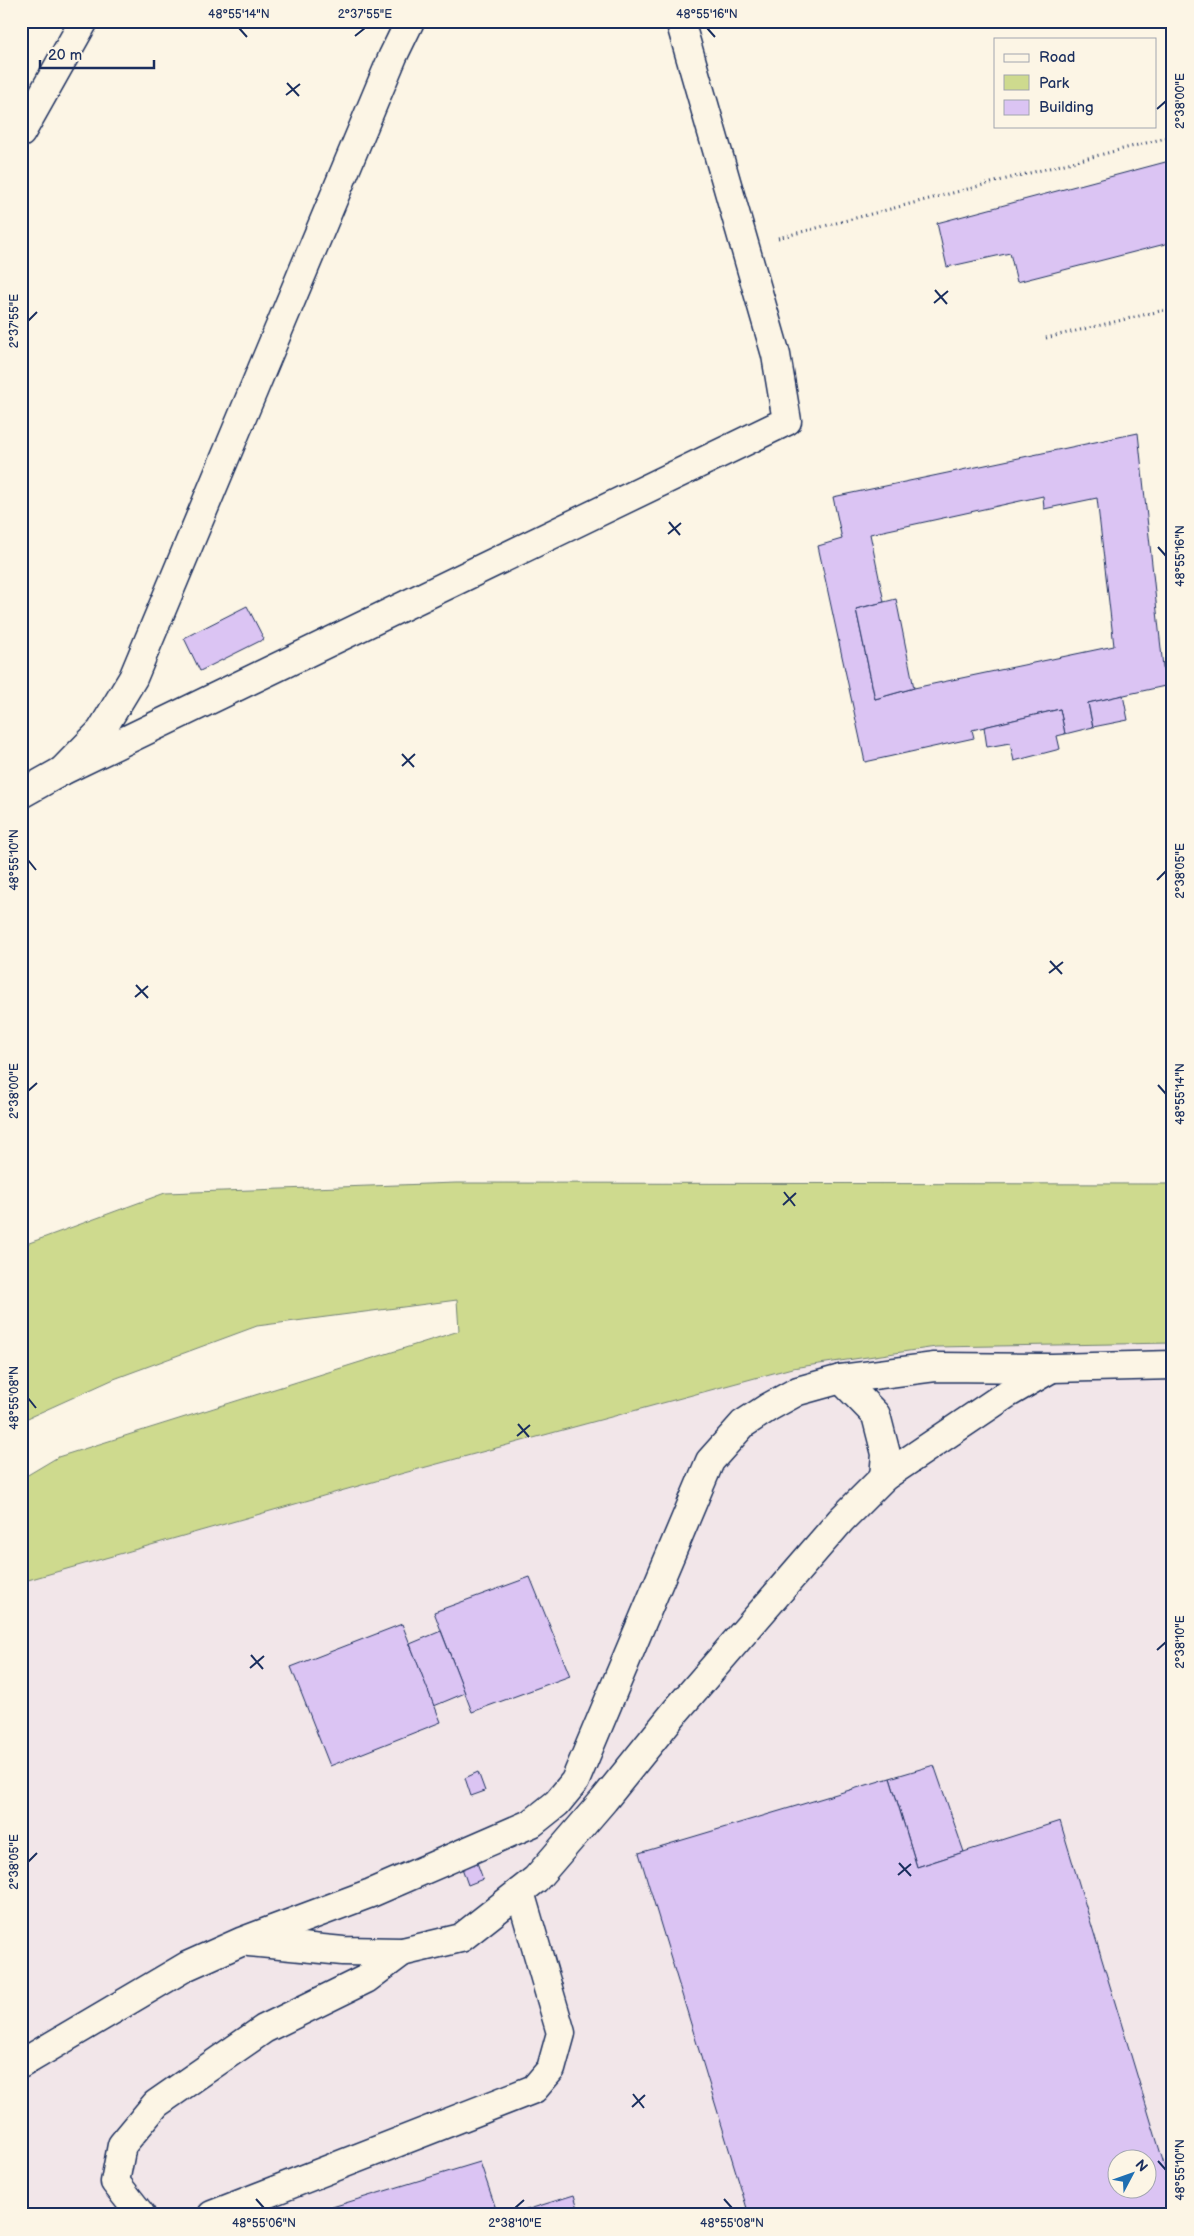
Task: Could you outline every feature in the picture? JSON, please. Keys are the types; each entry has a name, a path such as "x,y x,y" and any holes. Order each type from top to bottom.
{"main road":[{"path":"21,133 84,21"},
{"path":"62,771 101,731 133,678 410,21"},
{"path":"21,794 62,771 787,421 776,355 680,21"},
{"path":"21,2064 187,1966 243,1941 370,1893 532,1823 557,1803 575,1781 710,1461 743,1424 769,1407 798,1391 841,1379 935,1367 1052,1368 1173,1365"},
{"path":"243,1941 343,1951 402,1952 461,1938 536,1879 604,1800 675,1712 841,1520 884,1477 1007,1394 1052,1368"},
{"path":"841,1379 876,1414 886,1454 884,1477"},
{"path":"212,2215 534,2089 551,2069 561,2032 520,1892"},
{"path":"141,2215 115,2182 122,2145 156,2104 264,2029 366,1978 402,1952"}],"path":[{"path":"746,246 1173,136"},
{"path":"1046,338 1173,308"}],"shaded area":[{"path":"1173,1343 1173,2215 21,2215 21,1582 404,1473 792,1368 936,1347"}],"green space":[{"path":"456,1183 1173,1184 1173,1343 936,1347 792,1368 404,1473 21,1582 21,1479 58,1457 459,1331 457,1300 257,1326 114,1379 21,1421 21,1246 165,1193"}],"building":[{"path":"1173,160 1173,242 1017,282 1010,253 947,267 937,223"},
{"path":"1138,433 1165,686 1088,703 1093,727 1065,734 1060,709 972,730 974,738 865,762 818,546 842,539 833,497","holes":["1043,496 1044,509 1097,498 1114,646 914,688 875,699 856,609 884,602 870,534"]},
{"path":"896,599 914,688 875,699 856,609"},
{"path":"247,606 264,639 200,671 184,638"},
{"path":"1123,695 1128,720 1093,727 1088,703"},
{"path":"1060,709 1065,734 1057,736 1060,749 1014,761 1010,743 987,747 984,727"},
{"path":"530,1577 570,1676 472,1712 434,1612"},
{"path":"402,1624 441,1722 330,1766 291,1667"},
{"path":"441,1631 465,1693 434,1706 410,1644"},
{"path":"934,1765 964,1852 917,1867 890,1778"},
{"path":"478,1772 485,1791 471,1796 465,1778"},
{"path":"890,1778 917,1867 1060,1821 1173,2194 1173,2215 749,2215 639,1853"},
{"path":"469,1841 483,1879 468,1885 455,1848"},
{"path":"480,2162 498,2215 306,2215"},
{"path":"574,2195 580,2215 510,2215"}]}
